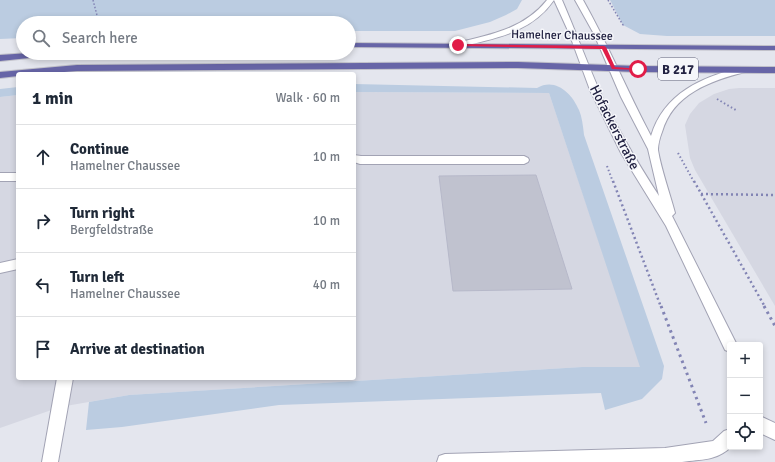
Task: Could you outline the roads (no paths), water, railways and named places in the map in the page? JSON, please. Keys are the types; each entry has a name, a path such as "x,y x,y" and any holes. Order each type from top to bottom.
{"main road":[{"name":"Hamelner Chaussee","path":"356,45 775,48"},
{"path":"0,58 16,57"},
{"name":"B 217","path":"33,72 77,68 142,67 518,65 587,68 775,70"},
{"name":"B 217","path":"0,75 16,74"}],"street":[{"path":"458,45 520,28 545,10 551,0"},
{"name":"Hofackerstraße","path":"558,0 579,47 595,90 626,153 671,224 729,342"},
{"name":"Hofackerstraße","path":"579,0 604,47 626,97 653,149 671,224"},
{"name":"Hofackerstraße","path":"653,149 661,122 680,96 708,80 742,70"},
{"path":"356,159 360,160 524,160"},
{"path":"0,177 16,177"},
{"path":"0,268 16,264"},
{"path":"50,462 65,380"},
{"path":"763,426 775,432"},
{"path":"445,462 665,456 716,449 727,440"}]}
